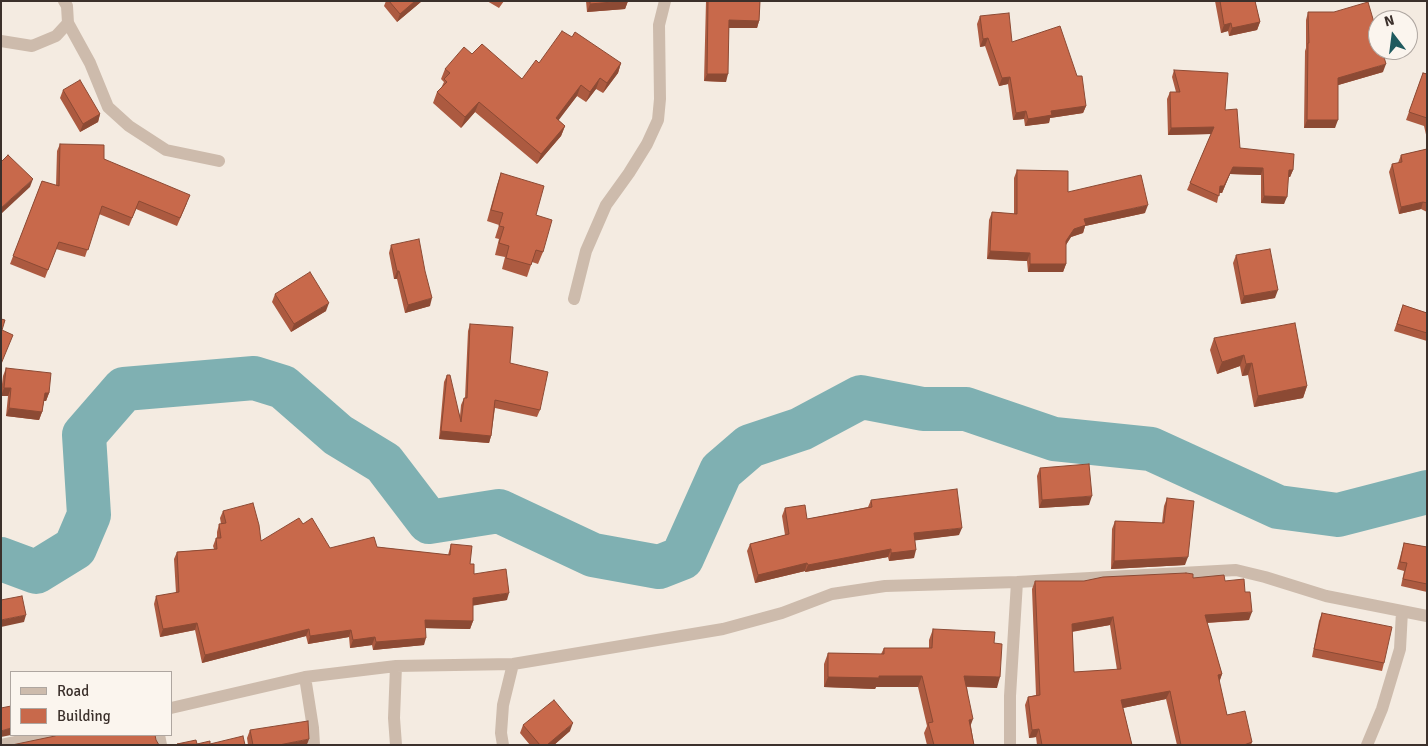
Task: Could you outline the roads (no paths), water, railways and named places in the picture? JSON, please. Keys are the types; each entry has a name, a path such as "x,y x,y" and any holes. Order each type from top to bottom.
{"street":[{"path":"64,1 67,6 68,23 90,63 108,107 166,150 220,161"},
{"path":"574,299 586,251 606,205 647,144 658,120 660,99 659,25 665,1"},
{"path":"1,41 32,46 56,36 68,23"},
{"path":"172,708 305,677 396,666 513,664 722,629 782,613 832,594 885,586 1016,582 1236,570 1326,596 1427,616"},
{"path":"1010,745 1010,696 1016,582"},
{"path":"1367,745 1382,709 1400,649 1402,610"},
{"path":"503,745 501,733 503,704 513,664"},
{"path":"396,666 394,718 396,745"},
{"path":"305,677 314,745"},
{"path":"1,745 45,736"}],"waterway":[{"path":"1,559 36,572 75,548 89,515 84,435 124,389 254,378 283,387 338,435 384,463 429,522 499,511 593,555 659,567 682,558 721,471 750,446 801,429 861,397 923,409 966,409 1054,439 1151,449 1278,507 1338,515 1427,492"}]}
